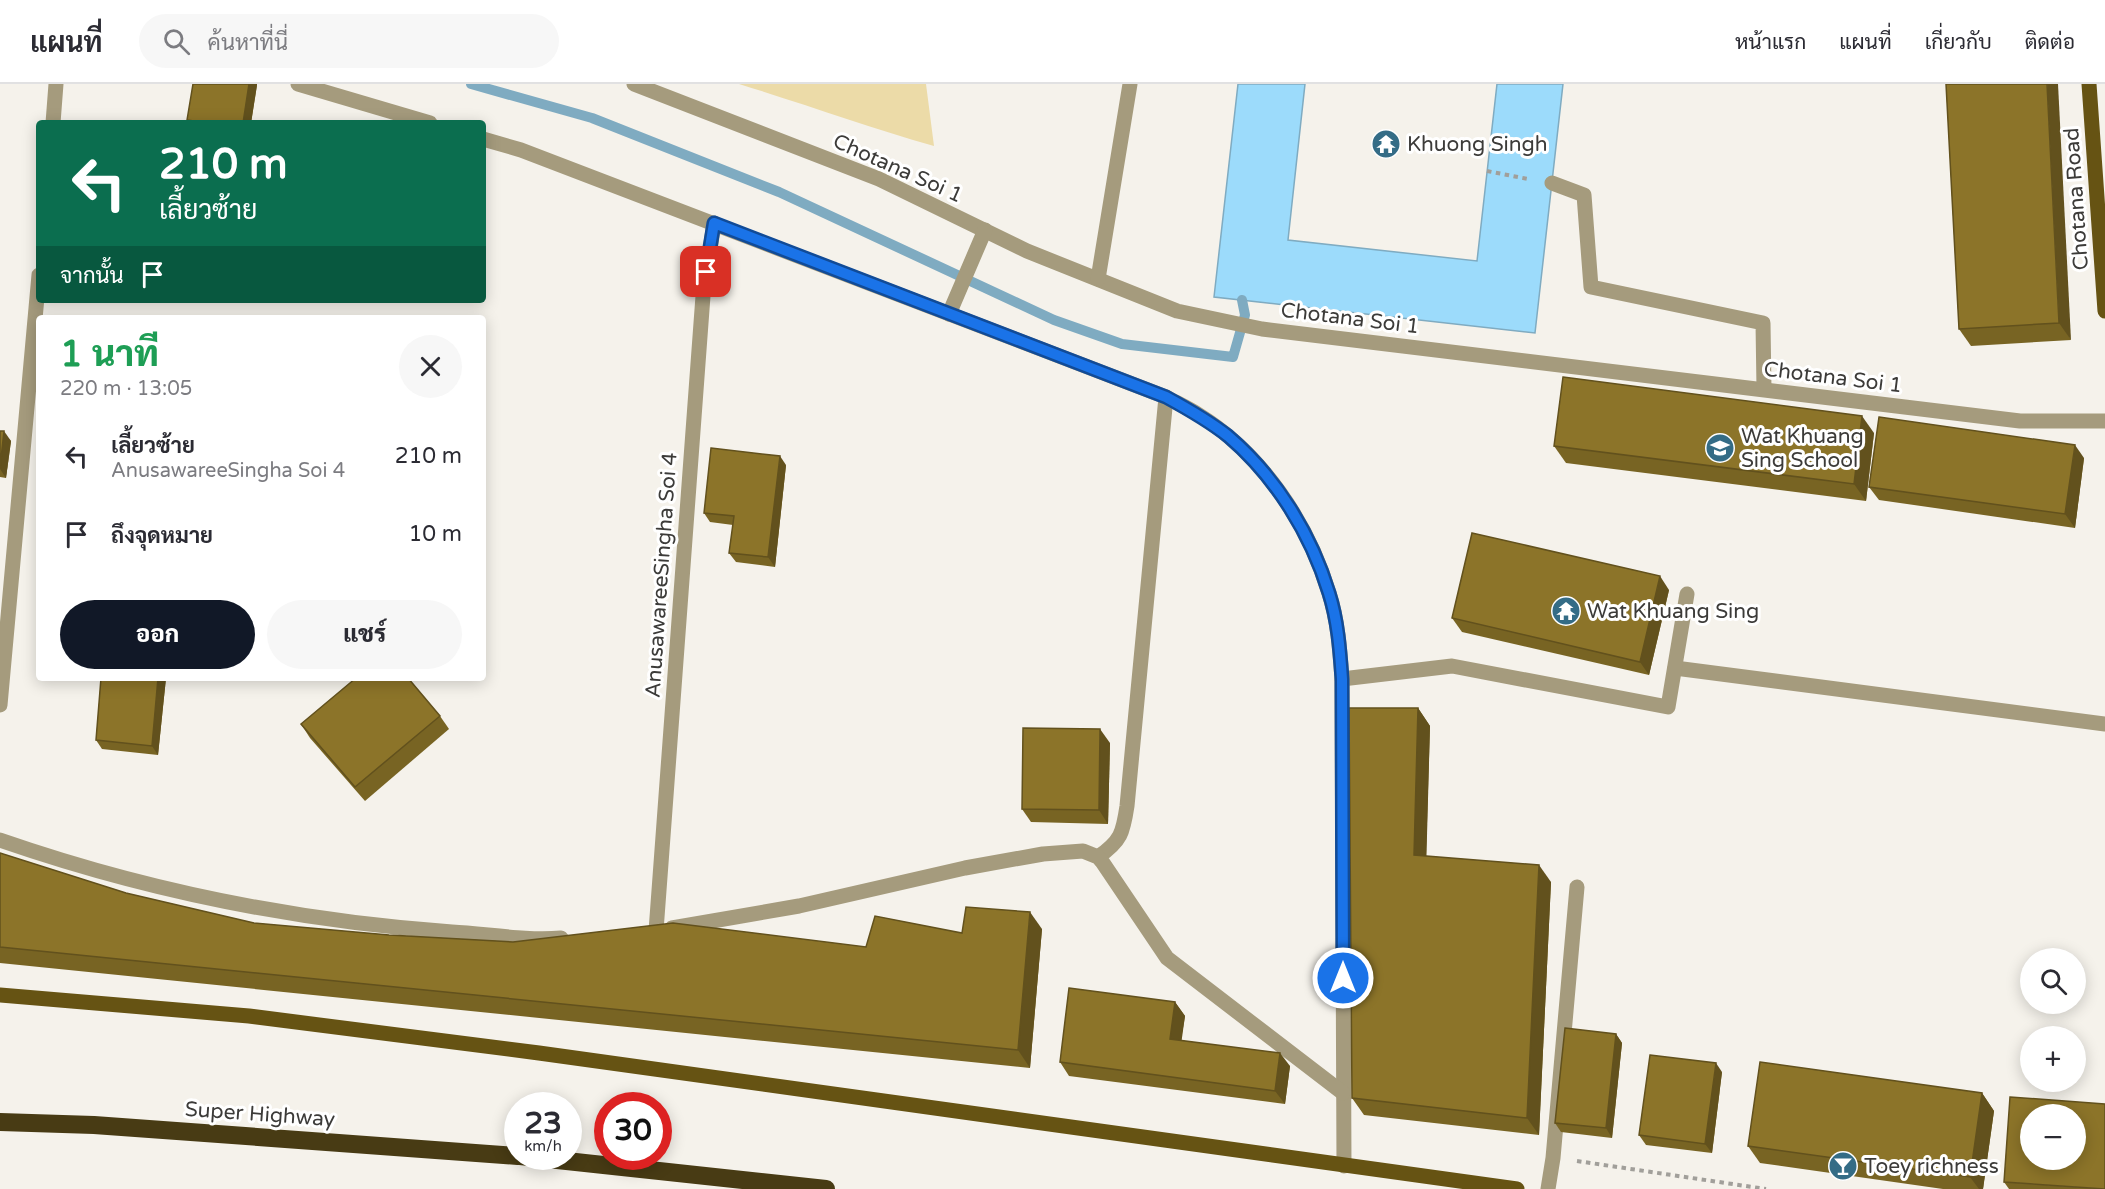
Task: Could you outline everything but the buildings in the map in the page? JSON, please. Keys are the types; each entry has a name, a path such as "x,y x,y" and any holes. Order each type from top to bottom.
{"highway":[{"name":"Super Highway","path":"0,1122 105,1126 504,1155"},
{"name":"Super Highway","path":"582,1163 826,1189"}],"main road":[{"name":"Chotana Road","path":"2089,84 2105,311"},
{"path":"0,995 249,1016 516,1050 1517,1189"}],"street":[{"path":"53,120 56,84"},
{"path":"298,84 420,120"},
{"name":"Chotana Soi 1","path":"633,84 879,179 1028,251 1177,311 1219,321 1262,329 2020,421 2105,421"},
{"path":"1098,279 1130,84"},
{"path":"486,140 521,150 1166,397 1199,415 1252,459 1297,518 1314,551 1330,595 1339,645 1342,679 1344,1166"},
{"path":"1552,183 1584,195 1591,287 1763,323 1764,389"},
{"name":"AnusawareeSingha Soi 4","path":"656,931 703,296 714,223"},
{"path":"949,314 986,230"},
{"path":"0,705 36,303"},
{"path":"1098,857 1115,845 1120,837 1127,806 1166,397"},
{"path":"1342,679 1452,666 1668,707 1688,594"},
{"path":"1676,668 2105,724"},
{"path":"0,840 112,876 247,907 396,928 551,939 574,938"},
{"path":"637,932 656,931 799,906 965,868 1077,850 1098,857 1167,958 1343,1093"},
{"path":"1548,1189 1553,1158 1577,887"}],"path":[{"path":"1487,171 1552,183"},
{"path":"1553,1158 1766,1189"}],"shaded area":[{"path":"739,84 926,84 934,146 885,131"}],"water":[{"path":"1238,84 1305,84 1288,240 1477,261 1497,84 1563,84 1535,333 1214,297"}],"waterway":[{"path":"471,84 592,118 779,192 1054,320 1122,344 1233,357 1245,315 1242,300"}],"place":[{"name":"Khuong Singh","path":"1386,144"},
{"name":"Wat Khuang Sing School","path":"1720,448"},
{"name":"Wat Khuang Sing","path":"1566,611"},
{"name":"Toey richness","path":"1843,1166"}],"route":[{"path":"706,272 714,223 1166,397 1199,415 1252,459 1297,518 1314,551 1330,595 1339,645 1342,679 1343,978"}]}
